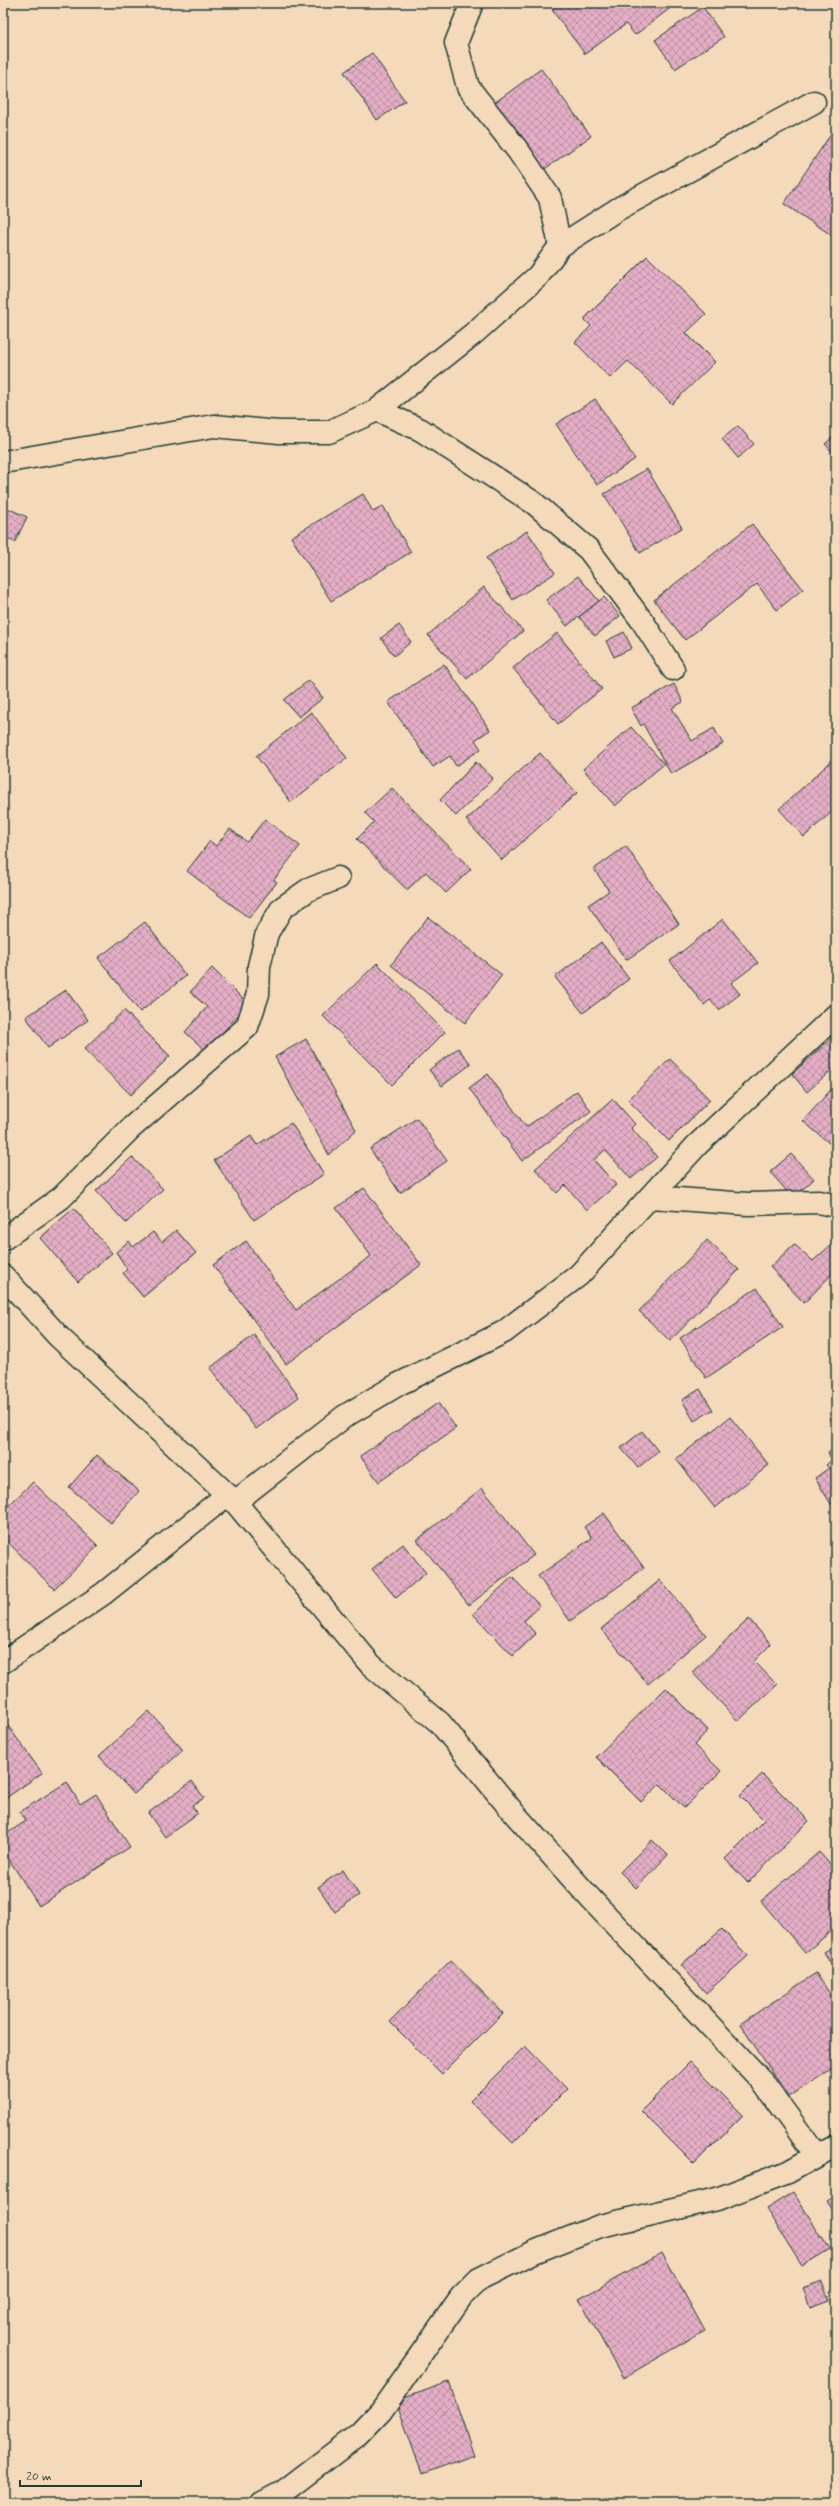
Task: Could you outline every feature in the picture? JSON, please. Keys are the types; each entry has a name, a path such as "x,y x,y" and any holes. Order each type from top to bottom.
{"street":[{"path":"472,3 456,43 468,87 519,152 550,198 560,246"},
{"path":"3,462 214,426 279,432 330,432 377,410 473,334 532,281 560,246 618,209 814,102"},
{"path":"377,410 421,430 534,503 589,550 643,622 673,669"},
{"path":"3,1239 61,1198 131,1128 247,1027 258,994 259,966 267,933 282,908 308,890 338,878"},
{"path":"3,1662 103,1594 231,1498 345,1416 399,1384 504,1332 540,1307 579,1275 697,1144 836,1015"},
{"path":"650,1197 748,1204 819,1202 836,1206"},
{"path":"3,1276 59,1337 231,1498 371,1665 440,1723 513,1812 584,1891 762,2080 816,2155"},
{"path":"262,2503 282,2492 360,2434 386,2404 461,2297 479,2279 534,2252 600,2226 717,2199 788,2172 836,2145"}],"building":[{"path":"561,3 677,3 635,35 626,24 585,54 552,10"},
{"path":"703,7 724,37 675,69 655,40"},
{"path":"372,53 405,101 377,120 344,72"},
{"path":"541,69 591,136 539,173 490,106"},
{"path":"831,134 836,137 836,238 784,204"},
{"path":"647,256 706,314 686,333 715,362 672,404 628,361 610,378 575,342 591,326 584,319"},
{"path":"595,399 635,459 597,485 556,424"},
{"path":"738,426 754,444 738,458 722,439"},
{"path":"836,434 836,456 825,444"},
{"path":"647,469 682,528 640,553 604,494"},
{"path":"363,494 373,512 383,506 411,552 331,601 291,537"},
{"path":"3,506 27,517 15,542 3,537"},
{"path":"752,524 803,589 777,610 757,584 685,640 654,600"},
{"path":"527,531 555,573 513,600 486,558"},
{"path":"578,576 599,601 567,626 546,600"},
{"path":"484,587 523,631 467,679 428,635"},
{"path":"604,597 620,616 595,636 579,617"},
{"path":"399,625 411,642 394,656 381,638"},
{"path":"624,632 632,648 614,657 606,641"},
{"path":"557,633 602,689 558,724 513,668"},
{"path":"444,664 490,730 475,740 481,749 456,766 450,756 433,767 388,702"},
{"path":"309,680 323,698 299,717 284,700"},
{"path":"674,684 683,702 672,708 692,741 714,728 723,744 671,774 643,724 641,726 631,708"},
{"path":"311,712 347,758 291,802 256,756"},
{"path":"631,727 664,764 615,806 583,769"},
{"path":"540,753 577,793 502,860 466,820"},
{"path":"836,757 836,808 804,837 779,809"},
{"path":"476,762 493,778 456,816 440,800"},
{"path":"392,788 471,869 446,893 426,872 407,890 357,839 374,822 365,813"},
{"path":"265,819 300,846 274,880 277,882 249,918 187,871 210,841 216,846 230,829 247,842"},
{"path":"626,846 679,924 626,960 588,905 609,891 594,869"},
{"path":"428,917 502,975 465,1023 391,965"},
{"path":"723,919 758,963 731,983 740,994 719,1010 710,1000 704,1005 670,961"},
{"path":"145,922 186,976 140,1012 98,958"},
{"path":"601,942 629,979 583,1013 555,977"},
{"path":"377,963 445,1032 392,1085 323,1016"},
{"path":"212,968 248,1004 206,1051 185,1032 207,1007 190,992"},
{"path":"66,990 88,1020 48,1048 26,1017"},
{"path":"124,1010 170,1056 131,1095 84,1049"},
{"path":"836,1034 836,1066 807,1092 792,1074"},
{"path":"306,1039 356,1130 329,1155 275,1057"},
{"path":"458,1048 471,1064 442,1086 429,1070"},
{"path":"670,1059 710,1100 669,1141 628,1100"},
{"path":"488,1074 526,1127 577,1091 591,1111 522,1161 469,1088"},
{"path":"836,1084 836,1149 803,1121"},
{"path":"613,1099 635,1124 631,1128 657,1157 631,1179 605,1150 594,1160 616,1185 587,1210 565,1185 557,1193 535,1169"},
{"path":"417,1118 447,1161 400,1193 370,1149"},
{"path":"291,1123 324,1174 254,1220 214,1160 251,1136 257,1145"},
{"path":"791,1154 814,1179 793,1198 770,1172"},
{"path":"132,1157 163,1189 126,1223 96,1191"},
{"path":"364,1188 421,1265 286,1364 213,1265 246,1241 296,1310 371,1256 336,1208"},
{"path":"74,1208 112,1253 78,1282 40,1238"},
{"path":"176,1230 196,1253 143,1297 123,1273 127,1269 116,1252 129,1241 133,1247 153,1232 162,1242"},
{"path":"707,1240 739,1270 670,1341 639,1311"},
{"path":"833,1243 836,1245 836,1270 804,1303 770,1267 794,1244 813,1261"},
{"path":"757,1288 783,1327 706,1378 680,1338"},
{"path":"254,1335 299,1397 256,1429 210,1368"},
{"path":"700,1389 713,1410 694,1421 682,1400"},
{"path":"438,1403 456,1428 379,1482 360,1456"},
{"path":"836,1414 836,1428 830,1418"},
{"path":"730,1417 769,1465 715,1508 676,1459"},
{"path":"642,1431 658,1451 638,1468 621,1448"},
{"path":"836,1448 836,1501 831,1504 815,1478 829,1468 826,1465 832,1460 828,1453"},
{"path":"97,1455 139,1491 111,1523 69,1487"},
{"path":"33,1482 98,1546 54,1589 3,1537 3,1511"},
{"path":"482,1488 534,1555 469,1605 417,1540"},
{"path":"604,1513 644,1568 570,1621 538,1576 592,1538 584,1527"},
{"path":"403,1544 426,1573 396,1598 372,1569"},
{"path":"512,1577 540,1606 524,1621 536,1634 513,1656 473,1614"},
{"path":"660,1580 706,1635 648,1684 601,1629"},
{"path":"749,1619 771,1644 754,1661 777,1685 738,1721 692,1672"},
{"path":"666,1688 708,1730 694,1745 721,1771 684,1808 660,1784 641,1802 596,1757"},
{"path":"149,1711 183,1750 134,1794 99,1756"},
{"path":"3,1719 42,1773 3,1800"},
{"path":"762,1774 809,1821 748,1883 725,1859 764,1820 740,1796"},
{"path":"192,1781 204,1798 192,1806 197,1814 165,1837 148,1813"},
{"path":"67,1782 80,1804 96,1794 130,1847 39,1906 3,1850 3,1836 26,1821 20,1812"},
{"path":"652,1840 668,1855 636,1888 620,1872"},
{"path":"819,1852 836,1871 836,1927 805,1953 761,1901"},
{"path":"343,1870 359,1895 335,1912 318,1887"},
{"path":"722,1929 748,1956 706,1993 681,1965"},
{"path":"836,1945 836,1971 824,1952"},
{"path":"451,1960 503,2013 442,2074 390,2022"},
{"path":"816,1973 836,2003 836,2066 789,2097 740,2024"},
{"path":"525,2046 567,2089 513,2143 470,2101"},
{"path":"690,2062 743,2115 694,2164 641,2111"},
{"path":"793,2192 830,2249 802,2266 766,2209"},
{"path":"836,2195 836,2217 826,2201"},
{"path":"662,2253 705,2331 623,2378 579,2299"},
{"path":"822,2281 829,2301 810,2308 803,2288"},
{"path":"449,2382 474,2455 422,2474 396,2401"}]}
